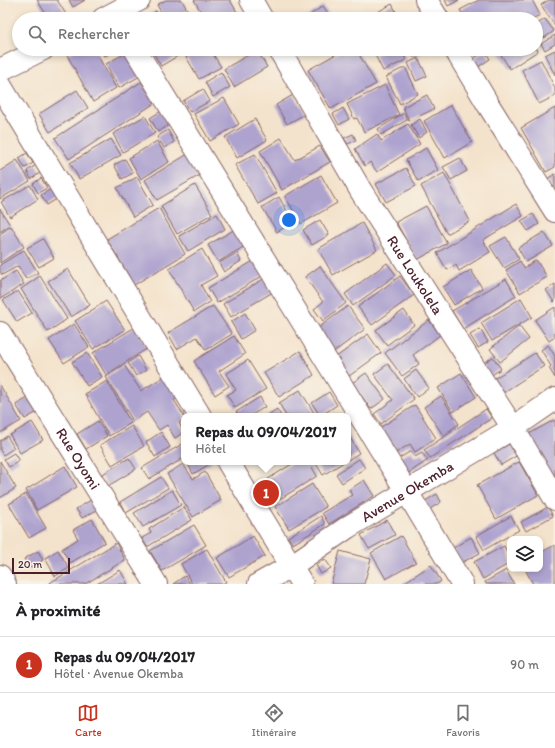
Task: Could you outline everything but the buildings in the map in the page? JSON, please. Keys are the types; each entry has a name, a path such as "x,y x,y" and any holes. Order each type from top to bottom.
{"street":[{"path":"119,12 139,0"},
{"path":"251,0 258,12"},
{"path":"426,0 434,12"},
{"path":"0,70 29,56"},
{"path":"139,56 462,584"},
{"name":"Rue Loukolela","path":"283,56 361,190 513,428 555,499"},
{"path":"459,56 555,211"},
{"path":"0,85 198,413"},
{"name":"Rue Oyomi","path":"0,333 156,584"},
{"name":"Avenue Okemba","path":"259,584 291,566 348,527 459,459 513,428 555,399"},
{"path":"230,465 302,584"},
{"path":"0,576 5,584"}],"place":[{"name":"Repas du 09/04/2017","path":"266,493"}]}
